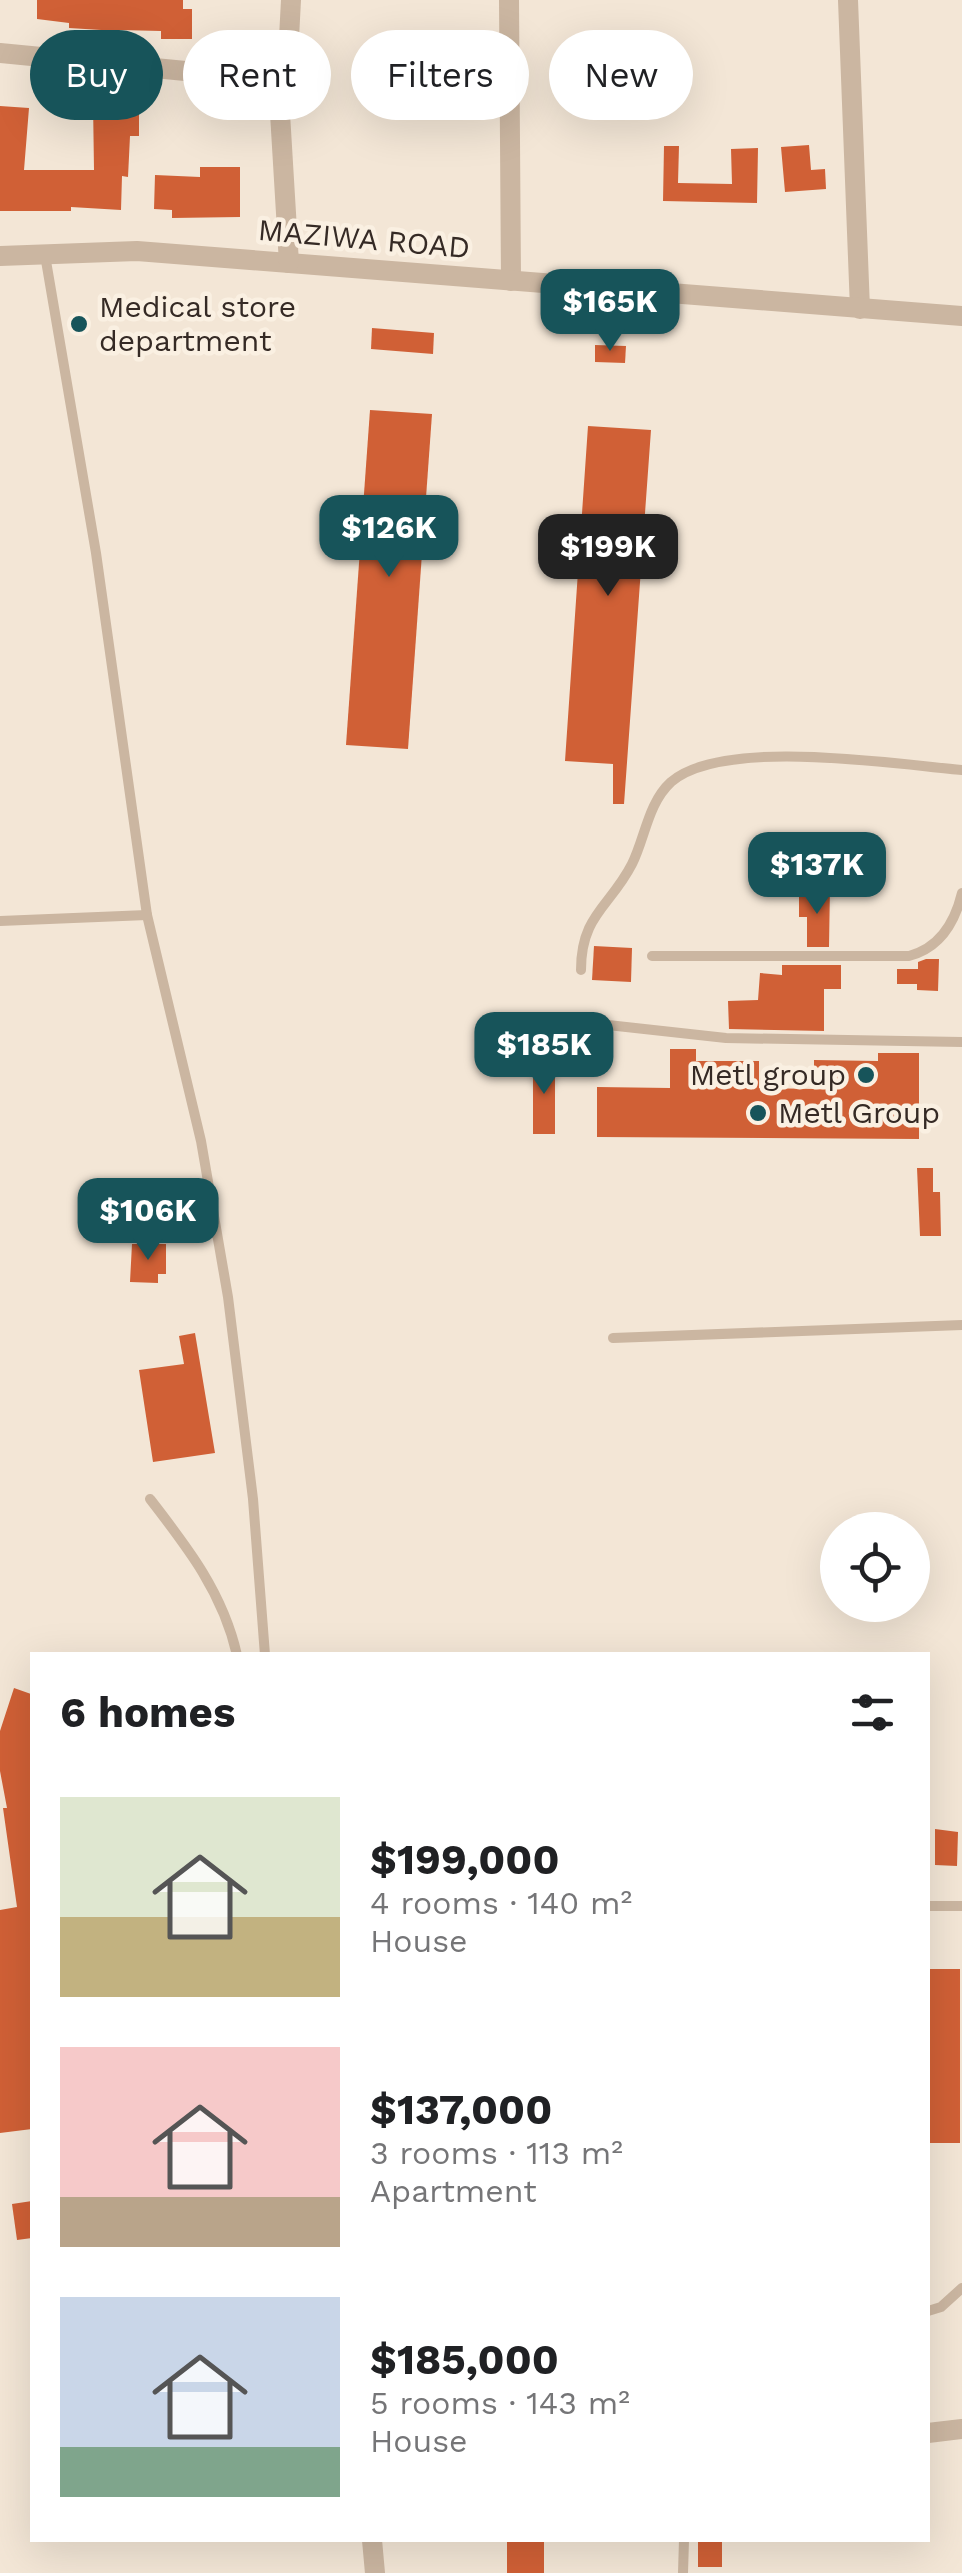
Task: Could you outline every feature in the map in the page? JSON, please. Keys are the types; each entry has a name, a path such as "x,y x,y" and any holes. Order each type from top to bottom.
{"street":[{"path":"289,30 291,0"},
{"path":"510,0 511,281"},
{"path":"848,0 860,309"},
{"path":"0,53 183,71"},
{"path":"280,120 289,263"},
{"name":"MAZIWA ROAD","path":"0,256 137,251 962,316"},
{"path":"930,2432 962,2430"},
{"path":"372,2542 375,2573"}],"lane":[{"path":"45,252 96,554 147,915 201,1141 228,1297 253,1499 264,1652"},
{"path":"581,970 581,944 592,918 630,868 657,799 672,782 702,764 746,758 819,758 962,770"},
{"path":"652,956 909,956 941,938 951,925 962,894"},
{"path":"0,921 147,915"},
{"path":"608,1025 726,1038 962,1042"},
{"path":"613,1338 962,1325"},
{"path":"150,1499 210,1581 228,1620 236,1652"},
{"path":"930,1906 962,1906"},
{"path":"930,2310 962,2288"},
{"path":"683,2573 684,2542"}],"building":[{"path":"37,0 183,0 183,9 192,9 192,30 183,30 183,39 163,39 163,30 69,28 69,23 37,19"},
{"path":"0,106 29,108 24,170 94,170 93,120 139,120 139,136 130,136 128,177 122,176 121,210 71,207 71,211 0,211"},
{"path":"809,145 811,170 825,169 826,189 785,192 781,147"},
{"path":"664,146 679,146 678,183 732,184 731,149 758,148 757,203 663,201"},
{"path":"200,167 240,167 240,217 172,218 172,210 154,209 155,175 200,177"},
{"path":"372,328 434,333 433,354 371,349"},
{"path":"595,345 626,346 625,363 595,362"},
{"path":"370,410 432,414 408,749 346,745"},
{"path":"588,426 651,430 624,804 613,804 613,764 565,761"},
{"path":"814,886 830,886 829,947 807,947 807,917 799,917 799,897 814,897"},
{"path":"594,946 632,948 631,982 592,980"},
{"path":"939,959 938,991 917,990 917,984 897,984 897,969 918,969 918,962"},
{"path":"782,965 841,965 841,989 824,989 824,1031 729,1029 728,1001 758,1000 760,973 782,975"},
{"name":"Metl Group","path":"670,1049 696,1049 696,1061 759,1061 759,1088 814,1089 814,1060 878,1061 878,1053 919,1053 919,1139 597,1137 597,1087 670,1088"},
{"path":"533,1060 555,1060 555,1134 533,1134"},
{"path":"917,1168 933,1168 933,1192 940,1192 941,1236 920,1236"},
{"path":"132,1244 166,1244 166,1274 158,1274 158,1283 130,1282"},
{"path":"195,1333 215,1453 153,1462 139,1370 184,1364 179,1336"},
{"path":"14,1688 30,1694 30,2129 0,2133 0,1910 17,1907 3,1808 7,1808 0,1771 0,1731"},
{"path":"935,1829 958,1832 957,1866 935,1865"},
{"path":"930,1969 960,1969 960,2143 930,2143"},
{"path":"30,2201 30,2238 17,2240 12,2204"},
{"path":"507,2542 544,2542 544,2573 507,2573"},
{"path":"698,2542 722,2542 722,2567 698,2567"}],"place":[{"name":"Medical store department","path":"79,324"},
{"name":"Metl group","path":"866,1075"},
{"name":"Metl Group","path":"758,1113"}]}
